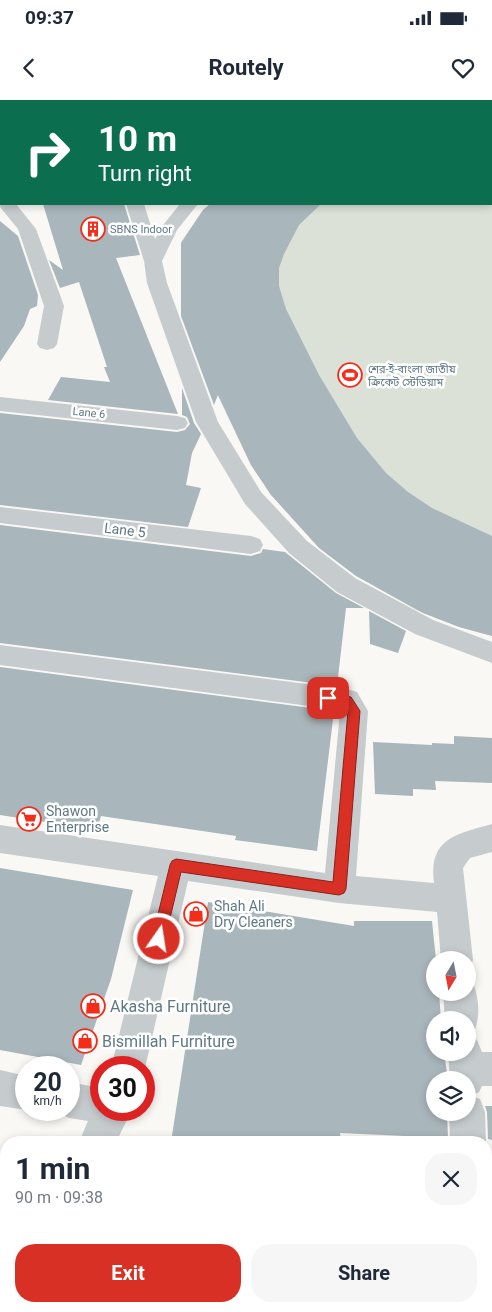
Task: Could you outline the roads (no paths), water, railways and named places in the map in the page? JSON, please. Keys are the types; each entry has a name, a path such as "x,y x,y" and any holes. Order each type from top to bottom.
{"street":[{"path":"7,205 19,217 27,229 54,306 47,344"},
{"path":"135,205 175,337 207,422 253,498 298,547 346,586 424,627 492,653"},
{"path":"152,261 169,229 188,205"},
{"name":"Lane 6","path":"0,404 177,423"},
{"name":"Lane 5","path":"0,515 251,545"},
{"path":"0,656 347,700 354,711 339,889"},
{"path":"456,951 452,899 446,865 460,848 492,838"},
{"path":"0,839 339,889 452,899"},
{"path":"131,1056 176,865"},
{"path":"0,1088 15,1091"},
{"path":"101,1136 108,1121"},
{"path":"467,1121 468,1136"}],"place":[{"name":"SBNS Indoor","path":"93,229"},
{"name":"শের-ই-বাংলা জাতীয় ক্রিকেট স্টেডিয়াম","path":"350,375"},
{"name":"Shawon Enterprise","path":"29,819"},
{"name":"Shah Ali Dry Cleaners","path":"196,914"},
{"name":"Akasha Furniture","path":"93,1006"},
{"name":"Bismillah Furniture","path":"85,1041"}]}
